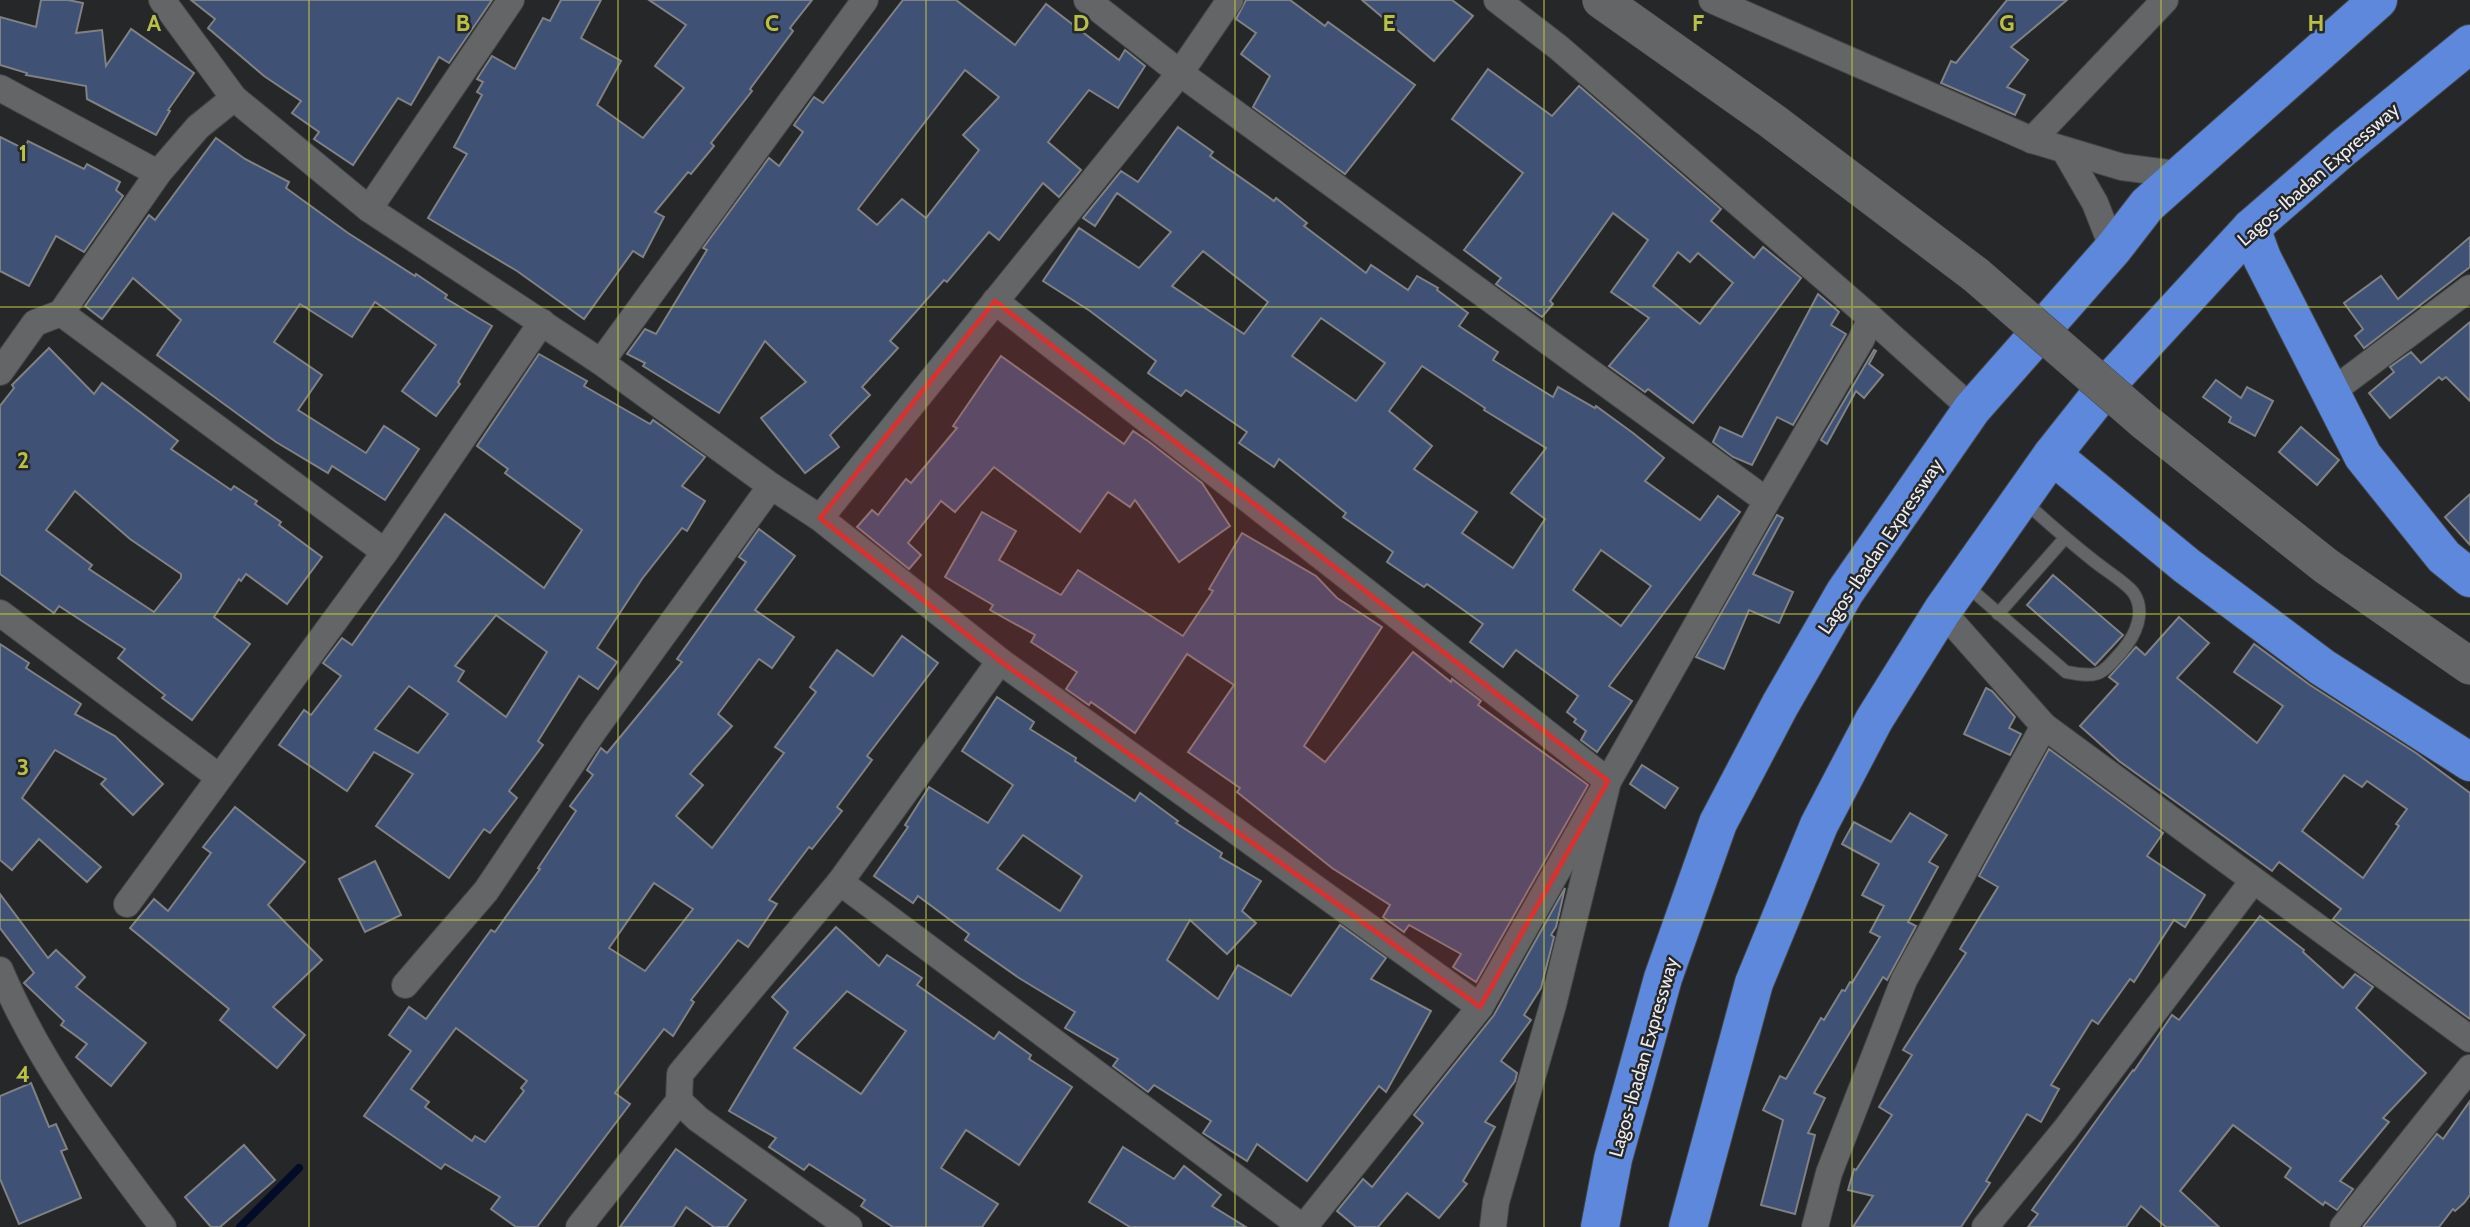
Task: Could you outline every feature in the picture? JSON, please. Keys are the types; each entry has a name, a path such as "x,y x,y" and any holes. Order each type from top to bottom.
{"highway":[{"name":"Lagos-Ibadan Expressway","path":"1600,1227 1613,1159 1663,978 1718,824 1780,705 1845,592 1972,410 2113,249 2147,205 2378,0"},
{"name":"Lagos-Ibadan Expressway","path":"1688,1227 1754,983 1819,825 1874,720 1952,596 2052,455 2113,379 2252,228 2343,148 2470,44"},
{"path":"2252,228 2262,258 2363,457 2444,557 2470,578"},
{"path":"2052,455 2187,566 2322,667 2470,762"}],"main road":[{"path":"1601,0 1772,121 1976,275 2145,422 2326,566 2470,666"}],"street":[{"path":"162,0 234,98 369,209 601,362 771,486 820,518 1000,661 1480,1007"},
{"path":"369,209 512,0"},
{"path":"601,362 865,0"},
{"path":"1087,0 1180,73 1766,501"},
{"path":"820,518 1180,73 1230,0"},
{"path":"1496,0 1558,47 1871,318 1972,410"},
{"path":"1712,0 2032,140 2122,167 2183,175"},
{"path":"2032,140 2159,3"},
{"path":"0,88 159,172"},
{"path":"0,372 35,323 61,313 159,172 198,127 234,98"},
{"path":"2065,151 2095,202 2113,249"},
{"path":"2330,393 2470,288"},
{"path":"995,301 1608,781"},
{"path":"61,313 384,552"},
{"path":"840,882 1303,1227 1480,1007 1766,501 1861,340 1871,318"},
{"path":"127,904 384,552 542,323"},
{"path":"405,985 486,891 595,729 771,486"},
{"path":"1952,596 2044,726 2470,1039"},
{"path":"0,613 219,777"},
{"path":"579,1227 678,1101 680,1074 840,882 1000,661"},
{"path":"1815,1227 1829,1173 1904,980 2044,726"},
{"path":"1493,1227 1496,1202 1553,1005 1608,781"},
{"path":"1985,1227 2065,1130 2253,881"},
{"path":"0,970 52,1071 78,1112 163,1227"},
{"path":"2343,1227 2470,1068"},
{"path":"678,1101 698,1119 849,1227"}],"lane":[{"path":"1952,596 1998,614 2066,672 2087,676 2104,672 2132,639 2138,623 2138,608 2133,592 2065,538 2021,498"},
{"path":"1998,614 2065,538"}],"highlighted area":[{"path":"995,301 1608,781 1480,1007 1000,661 820,518"}],"building":[{"path":"41,0 83,3 76,33 102,30 106,66 131,29 194,73 168,110 170,111 156,135 87,99 86,86 26,75 27,73 0,65 0,17 36,27"},
{"path":"191,0 492,0 449,63 439,57 411,105 398,98 353,165 314,139 319,132 292,113 301,101 264,76 208,28 215,19"},
{"path":"561,0 601,0 581,38 621,61 597,105 643,138 684,88 655,66 686,25 649,0 812,0 790,28 793,31 750,89 752,91 711,143 714,146 655,212 664,217 643,257 633,251 584,319 517,271 428,218 467,154 454,147 482,95 477,92 483,82 477,79 492,56 515,69 543,18 550,21"},
{"path":"903,0 956,0 1015,45 1046,4 1119,60 1125,50 1145,66 1118,108 1089,90 1048,142 1081,170 1059,197 1043,183 999,240 989,232 947,282 944,280 890,341 898,348 862,387 870,395 830,435 839,447 805,473 761,418 806,382 765,341 719,413 643,366 645,363 627,354 645,329 656,334 707,250 703,248 769,158 779,166 803,132 794,125 814,97 823,103","holes":["965,70 999,97 963,135 979,150 926,218 902,199 877,225 858,209"]},
{"path":"1246,0 1290,0 1325,26 1328,22 1415,85 1345,174 1253,107 1270,76 1241,54 1256,33 1236,19"},
{"path":"1362,0 1452,0 1473,16 1434,61"},
{"path":"2007,0 2067,0 2011,47 2028,60 2007,87 2025,95 2015,115 1941,83 1951,61 1956,63"},
{"path":"1488,69 1552,116 1579,86 1721,209 1711,221 1754,258 1763,247 1801,278 1693,423 1648,389 1645,392 1609,366 1649,318 1611,292 1648,240 1613,213 1550,301 1553,304 1542,317 1496,284 1501,278 1464,250 1523,173 1452,119","holes":["1678,252 1690,262 1698,253 1733,283 1700,324 1653,286"]},
{"path":"1178,127 1213,152 1210,156 1274,201 1276,198 1307,223 1304,226 1366,273 1371,265 1408,290 1417,276 1438,288 1437,290 1468,313 1459,326 1498,352 1493,360 1553,397 1558,387 1595,408 1596,406 1633,433 1664,458 1645,481 1700,520 1718,496 1740,512 1609,686 1632,701 1597,752 1581,740 1586,731 1574,722 1576,719 1567,712 1578,696 1516,650 1503,667 1470,642 1483,624 1427,584 1424,587 1387,562 1393,552 1343,517 1346,513 1279,459 1274,467 1239,443 1247,432 1186,390 1181,396 1148,373 1156,361 1090,311 1043,281 1079,228 1139,268 1171,232 1117,193 1095,226 1083,218 1121,171 1138,182","holes":["1203,251 1268,302 1244,334 1172,286","1321,318 1385,363 1356,401 1292,356","1422,366 1485,408 1484,410 1546,448 1511,493 1545,519 1513,568 1462,533 1477,512 1414,469 1432,446 1389,411","1601,550 1651,586 1621,626 1573,590"]},
{"path":"0,137 24,149 28,141 84,169 87,164 120,182 116,190 123,196 84,252 56,236 29,286 0,271"},
{"path":"216,138 245,159 289,182 286,188 348,233 415,276 416,274 447,295 445,298 492,326 458,382 460,384 436,416 402,391 436,345 375,302 352,337 300,304 274,342 322,375 298,410 366,453 384,426 419,449 385,500 332,466 328,473 276,442 157,355 181,320 133,278 102,319 85,306 149,215 155,220"},
{"path":"2470,237 2470,267 2364,348 2355,336 2363,329 2344,303 2381,276 2398,299"},
{"path":"1818,294 1839,312 1831,325 1846,334 1793,425 1777,417 1752,465 1733,457 1713,442 1720,427 1742,437"},
{"path":"2470,322 2470,401 2446,377 2442,380 2439,377 2390,418 2369,393 2394,372 2390,367 2411,352 2421,363"},
{"path":"49,348 94,394 102,383 178,441 171,449 231,490 234,486 257,501 255,504 281,522 279,525 322,557 287,604 246,574 241,581 239,579 214,617 250,644 192,720 162,698 165,695 118,658 125,649 59,606 54,613 0,574 0,406 14,388 12,385","holes":["75,491 130,539 181,574 181,578 154,612 89,569 92,565 46,530"]},
{"path":"1874,350 1876,351 1869,364 1883,375 1864,398 1856,391 1827,444 1821,440"},
{"path":"539,354 587,381 584,386 650,424 653,420 705,457 682,486 705,501 687,531 682,528 642,579 597,648 617,662 598,689 579,676 538,741 543,745 509,791 517,798 490,833 484,829 449,878 376,826 413,774 374,752 347,791 279,745 304,710 311,715 341,676 323,663 342,638 352,645 445,514 544,588 582,530 505,473 508,469 477,446","holes":["496,615 547,652 506,717 458,681 464,671 455,666","409,686 448,714 418,753 375,729"]},
{"path":"1001,356 1124,444 1133,431 1148,441 1202,483 1230,526 1179,562 1135,500 1130,507 1108,492 1080,532 994,467 955,512 941,501 908,543 921,555 909,569 857,527 872,510 878,515 906,479 911,483 957,428 953,426"},
{"path":"2216,380 2241,398 2247,387 2273,401 2255,436 2229,422 2231,417 2203,397"},
{"path":"2301,427 2339,460 2317,485 2279,452"},
{"path":"2470,494 2470,545 2445,517"},
{"path":"982,512 1016,531 999,560 1061,595 1078,570 1183,636 1213,591 1209,589 1242,533 1316,576 1337,598 1382,627 1304,746 1325,762 1413,652 1451,682 1452,679 1481,701 1478,705 1588,785 1476,982 1453,967 1461,954 1409,925 1404,932 1383,917 1390,905 1332,868 1237,792 1240,788 1188,752 1234,685 1187,654 1135,733 1091,702 1089,705 1066,689 1077,672 1031,642 1035,635 990,610 993,605 945,577"},
{"path":"1777,515 1783,518 1753,574 1793,592 1779,623 1749,610 1724,669 1696,657"},
{"path":"759,529 795,556 755,610 794,637 772,668 759,659 718,714 732,726 690,774 703,785 676,816 712,848 784,753 775,747 816,692 810,687 837,650 873,676 902,636 938,663 867,756 872,760 837,807 842,811 812,849 809,847 769,900 777,904 748,947 738,940 691,1000 694,1002 673,1036 664,1029 615,1093 630,1104 537,1227 516,1227 491,1209 500,1197 445,1164 441,1169 364,1116 411,1051 389,1035 409,1007 426,1019 491,930 495,932 540,869 538,868 576,811 570,806 593,775 587,770 601,748 607,753 682,662 677,659 746,562 739,557","holes":["654,883 693,909 645,971 609,948","456,1028 527,1081 521,1088 524,1091 485,1142 475,1136 472,1141 425,1107 429,1102 411,1089"]},
{"path":"2053,575 2123,635 2095,665 2027,605"},
{"path":"2179,617 2209,643 2177,678 2257,743 2283,706 2234,672 2254,644 2310,685 2416,753 2470,793 2470,1019 2333,919 2341,909 2279,862 2272,871 2119,761 2080,726 2118,684 2109,677 2136,647 2145,655","holes":["2344,775 2362,787 2367,781 2407,809 2396,824 2399,826 2363,878 2302,831"]},
{"path":"0,644 29,663 26,668 81,704 75,714 115,736 163,784 133,815 101,784 106,779 55,750 22,798 101,867 87,882 39,839 12,870 0,860"},
{"path":"1986,688 1992,691 2015,717 2009,728 2021,734 2010,755 1964,734"},
{"path":"997,697 1034,722 1030,729 1076,758 1075,761 1135,801 1140,793 1178,821 1176,823 1222,853 1220,857 1261,881 1242,911 1256,923 1227,954 1190,920 1167,960 1218,999 1238,965 1291,996 1340,925 1386,958 1371,979 1431,1011 1386,1092 1379,1086 1307,1181 1257,1144 1247,1161 1203,1133 1211,1121 1154,1085 1148,1092 1113,1066 1118,1059 1065,1028 1075,1012 1019,978 965,940 969,934 918,896 913,903 874,876 908,827 905,825 929,787 988,823 1013,785 962,751","holes":["1023,835 1082,876 1060,911 997,869"]},
{"path":"2049,749 2163,833 2147,856 2205,895 2185,927 2174,920 2134,982 2130,979 2098,1024 2092,1020 2051,1085 2059,1089 2041,1122 2027,1114 1986,1181 1990,1183 1961,1227 1853,1227 1873,1196 1848,1190 1854,1169 1856,1170 1892,1115 1879,1107 1912,1055 1903,1050 1966,953 1960,949 1998,887 1979,876"},
{"path":"1642,765 1678,788 1665,808 1630,784"},
{"path":"235,807 305,862 268,905 322,960 273,1007 305,1035 277,1068 220,1020 229,1009 130,928 154,899 168,911 211,853 203,847"},
{"path":"1910,813 1947,835 1929,862 1938,867 1908,922 1916,926 1887,980 1883,977 1814,1093 1825,1098 1808,1133 1815,1135 1795,1214 1761,1205 1783,1120 1763,1110 1780,1076 1786,1079 1821,1018 1824,1020 1842,990 1845,991 1850,982 1852,983 1880,937 1870,932 1884,906 1862,895 1879,864 1842,844 1854,822 1891,842"},
{"path":"375,861 401,915 365,932 339,879"},
{"path":"1565,888 1556,927 1551,935 1554,937 1541,988 1524,1015 1531,1020 1501,1061 1517,1073 1515,1081 1485,1122 1495,1127 1463,1181 1467,1184 1439,1218 1407,1193 1378,1227 1356,1227 1337,1211 1363,1179 1372,1187 1423,1123 1414,1115 1494,1015"},
{"path":"0,894 48,958 56,950 85,977 76,987 146,1043 111,1086 76,1057 87,1044 61,1025 64,1021 24,983 34,973 0,928"},
{"path":"2260,916 2304,950 2303,952 2343,988 2355,974 2373,987 2356,1008 2426,1073 2383,1118 2389,1122 2340,1181 2353,1189 2337,1210 2325,1202 2323,1205 2285,1177 2291,1168 2233,1125 2180,1191 2219,1227 2166,1227 2141,1206 2126,1227 2028,1227 2038,1214 2032,1210 2172,1015 2179,1020"},
{"path":"836,927 879,966 887,955 922,978 917,985 994,1039 999,1032 1031,1055 1029,1059 1072,1087 1019,1165 966,1130 941,1168 998,1204 982,1227 893,1227 861,1206 865,1200 809,1164 804,1170 769,1147 776,1138 729,1111 788,1012 772,997","holes":["847,991 906,1031 861,1094 794,1048"]},
{"path":"31,1083 49,1127 56,1124 67,1149 61,1151 81,1198 19,1224 0,1179 0,1096"},
{"path":"2470,1101 2470,1195 2464,1203 2455,1211 2453,1209 2439,1227 2363,1227 2437,1134 2443,1139"},
{"path":"244,1145 275,1180 220,1227 211,1227 185,1197"},
{"path":"1123,1147 1174,1179 1184,1166 1221,1195 1212,1206 1246,1227 1130,1227 1089,1202"},
{"path":"676,1149 746,1200 727,1227 714,1227 686,1207 673,1227 620,1227"}],"waterway":[{"path":"240,1227 299,1168"}]}
